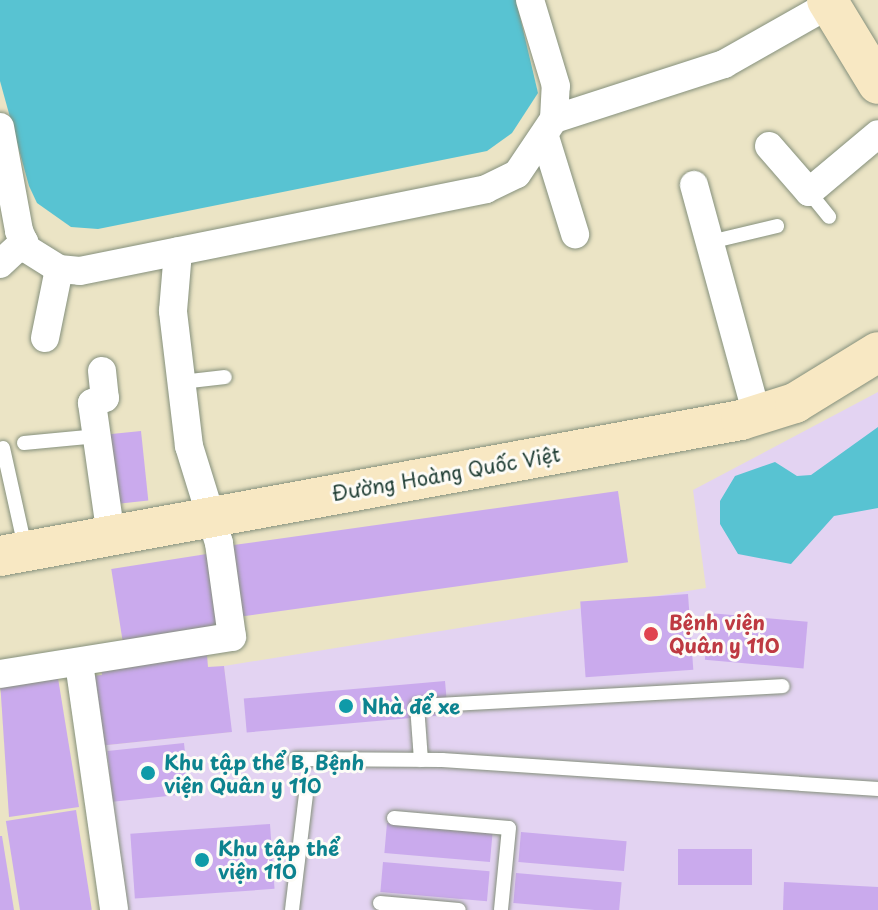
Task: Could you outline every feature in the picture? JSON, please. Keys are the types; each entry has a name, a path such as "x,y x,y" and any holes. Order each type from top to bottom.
{"main road":[{"path":"828,2 878,84"},
{"name":"Đường Hoàng Quốc Việt","path":"13,554 757,416 795,403 878,352"}],"street":[{"path":"530,0 556,86 550,128 575,234"},
{"path":"0,127 24,242 59,269 178,251 486,189 517,174 550,128 724,64 828,2"},
{"path":"769,146 809,192 878,134"},
{"path":"694,185 757,416"},
{"path":"0,264 24,242"},
{"path":"0,674 232,637 211,518 189,446 173,311 178,251"},
{"path":"45,338 59,269"},
{"path":"102,371 105,398 92,403 111,536"},
{"path":"79,663 114,910"}],"lane":[{"path":"809,192 829,217"},
{"path":"710,242 777,226"},
{"path":"182,382 225,377"},
{"path":"24,443 98,436"},
{"path":"3,448 13,554"},
{"path":"421,760 417,706 782,686"},
{"path":"296,759 421,760 878,789"},
{"path":"292,910 307,786"},
{"path":"394,818 509,828 501,910"},
{"path":"380,903 459,910"}],"shaded area":[{"name":"Bệnh viện Quân y 110","path":"878,392 878,910 124,910 98,746 231,732 224,666 706,588 693,490"}],"water":[{"path":"0,0 516,0 538,93 512,133 487,151 98,229 71,227 37,203 29,186 0,81"},
{"path":"878,427 878,508 834,516 791,564 738,554 720,524 720,501 735,476 775,462 797,476 811,475"}],"building":[{"path":"141,431 148,501 112,504 104,435"},
{"path":"618,491 628,562 240,617 230,546"},
{"path":"213,553 225,630 123,646 111,569"},
{"path":"688,594 693,670 586,677 580,602"},
{"path":"709,613 808,622 804,668 705,660"},
{"path":"207,655 208,667 224,666 232,732 98,746 90,676 102,675 101,666"},
{"path":"57,672 79,807 9,817 0,681"},
{"name":"Nhà để xe","path":"445,681 448,715 247,732 244,699"},
{"name":"Khu tập thể B, Bệnh viện Quân y 110","path":"184,743 189,794 113,802 107,751"},
{"path":"76,810 92,910 20,910 6,821"},
{"path":"387,823 493,832 490,862 384,853"},
{"name":"Khu tập thể viện 110","path":"270,824 275,889 135,899 130,834"},
{"path":"521,832 627,841 624,871 518,862"},
{"path":"2,836 14,910 0,910"},
{"path":"678,849 752,849 752,885 678,885"},
{"path":"383,862 490,871 487,901 380,892"},
{"path":"516,873 622,882 619,910 513,903"},
{"path":"784,882 878,887 878,910 783,910"}],"place":[{"name":"Bệnh viện Quân y 110","path":"651,634"},
{"name":"Nhà để xe","path":"346,706"},
{"name":"Khu tập thể B, Bệnh viện Quân y 110","path":"148,773"},
{"name":"Khu tập thể viện 110","path":"202,860"}]}
